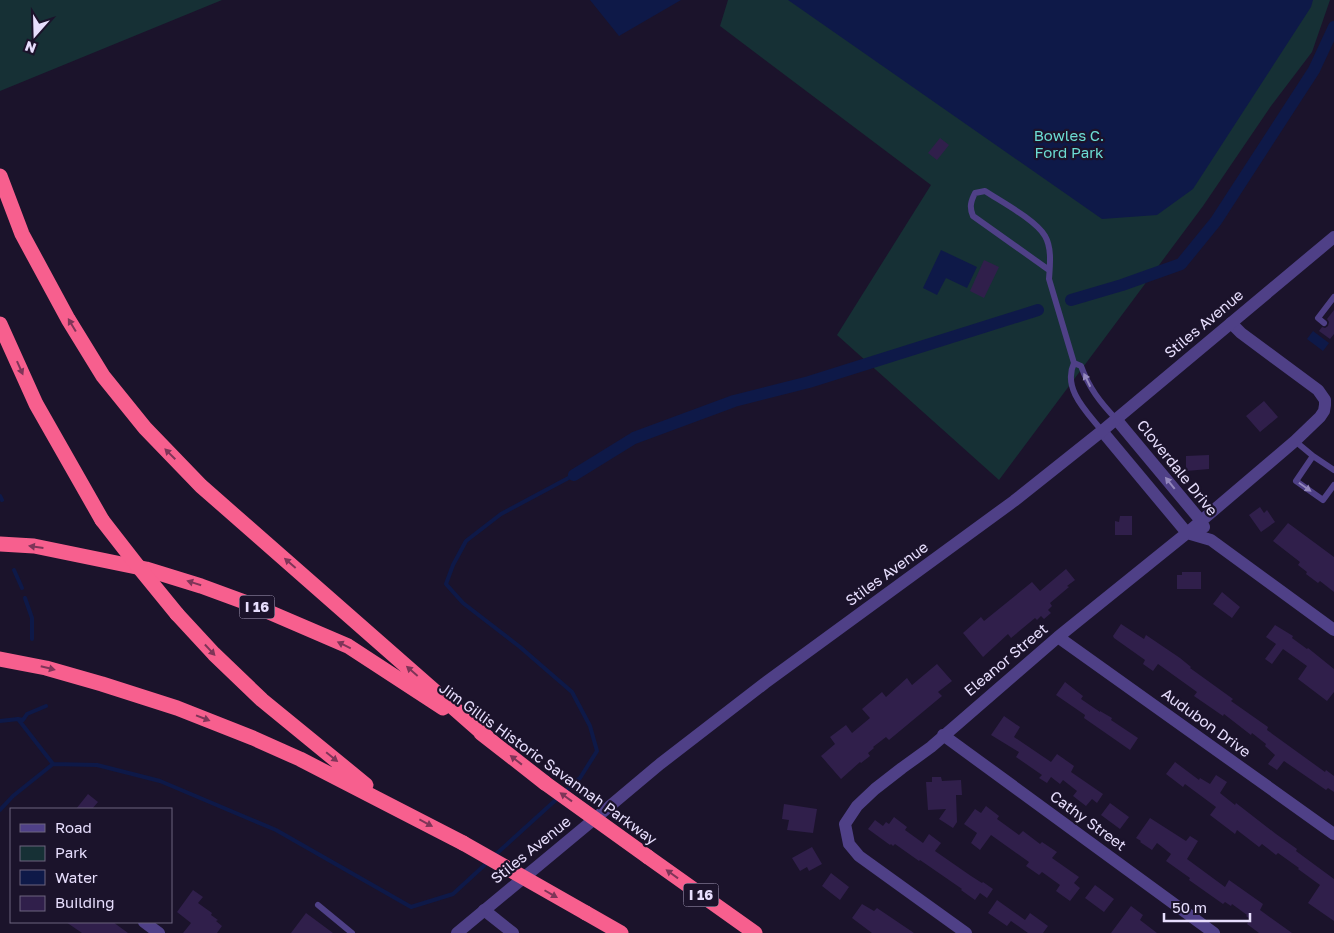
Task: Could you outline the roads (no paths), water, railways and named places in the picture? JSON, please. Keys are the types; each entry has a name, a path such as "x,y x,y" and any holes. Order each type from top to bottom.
{"highway":[{"path":"0,176 22,234 68,319 103,376 144,428 201,486 488,738"},
{"path":"0,324 36,404 102,520 137,565 214,654 262,700 388,803"},
{"name":"Jim Gillis Historic Savannah Parkway","path":"0,544 34,546 146,569 250,604 348,646 488,738 545,782 755,933"},
{"path":"0,659 46,668 177,708 253,738 388,803 463,843 621,933"}],"street":[{"name":"Stiles Avenue","path":"457,933 660,764 765,683 1014,501 1102,431 1334,237"},
{"name":"Eleanor Street","path":"966,933 859,856 850,844 845,824 857,806 930,747 1058,637 1187,533 1296,441 1320,417 1325,405 1322,395 1318,390 1230,323"},
{"name":"Cloverdale Drive","path":"1116,419 1201,521 1211,540"},
{"path":"1102,431 1187,533"},
{"name":"Cloverdale Drive","path":"1187,533 1211,540 1334,630"},
{"name":"Audubon Drive","path":"1058,637 1334,834"},
{"name":"Cathy Street","path":"943,735 1214,933"},
{"path":"484,910 513,933"},
{"path":"145,923 159,933"}],"lane":[{"path":"1050,270 973,216 970,210 971,201 976,193 985,191 1032,222 1044,236 1050,253 1050,270 1049,279 1074,362 1071,368 1071,384 1077,399 1102,431"},
{"path":"1324,323 1318,318 1334,297"},
{"path":"1074,362 1081,366 1086,381 1116,419"},
{"path":"1296,441 1313,456 1334,470"},
{"path":"1313,456 1296,481 1323,500 1334,485"},
{"path":"318,905 352,933"}],"water":[{"path":"590,0 681,0 619,36"},
{"path":"788,0 1313,0 1311,7 1193,189 1157,215 1102,219"},
{"path":"941,250 977,267 967,288 946,278 937,295 923,288"},
{"path":"1313,331 1329,343 1323,351 1307,339"}],"waterway":[{"path":"1071,300 1122,285 1181,264 1216,221 1314,70 1334,27"},
{"path":"574,475 634,438 734,401 809,382 1038,310"},
{"path":"564,792 580,778 597,751 590,726 572,692 520,647 463,603 446,584 453,565 466,541 501,514 574,475"},
{"path":"0,496 2,500"},
{"path":"14,570 22,588"},
{"path":"25,598 32,618 32,639"},
{"path":"18,719 23,720 27,714 46,706"},
{"path":"0,721 18,719 53,764"},
{"path":"0,810 13,796 53,764 97,765 160,781 276,830 411,907 453,894 489,861"},
{"path":"494,856 559,797"}],"park label":[{"name":"Bowles C. Ford Park","path":"1069,144"}]}
